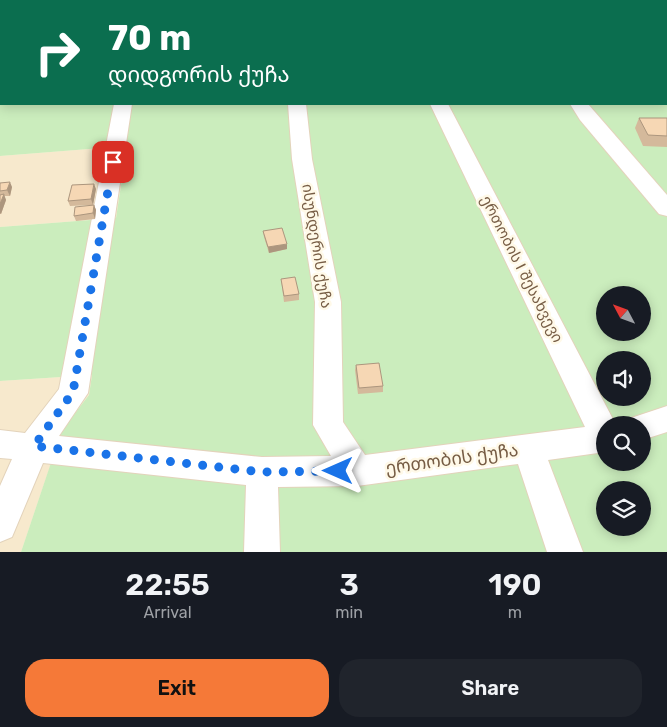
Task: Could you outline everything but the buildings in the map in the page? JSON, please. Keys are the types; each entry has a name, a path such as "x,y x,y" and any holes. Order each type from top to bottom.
{"street":[{"path":"0,525 34,446 73,392 123,105"},
{"name":"ისუნდერის ქუჩა","path":"297,105 302,159 328,302 328,425 357,471"},
{"name":"ერთობის I შესახვევი","path":"440,105 596,418"},
{"path":"580,105 667,209"},
{"path":"651,423 667,419"},
{"name":"ერთობის ქუჩა","path":"0,444 34,446 262,472 357,471 596,437"},
{"path":"528,448 565,552"},
{"path":"262,472 262,552"}],"shaded area":[{"path":"127,146 116,218 0,227 0,156"},
{"path":"92,375 89,395 62,431 21,552 0,552 0,381"}],"green space":[{"path":"0,105 667,105 667,552 21,552 62,430 89,395 92,375 0,381 0,227 116,218 127,146 0,156"}],"route":[{"path":"113,162 73,392 34,446 262,472 338,471"}]}
